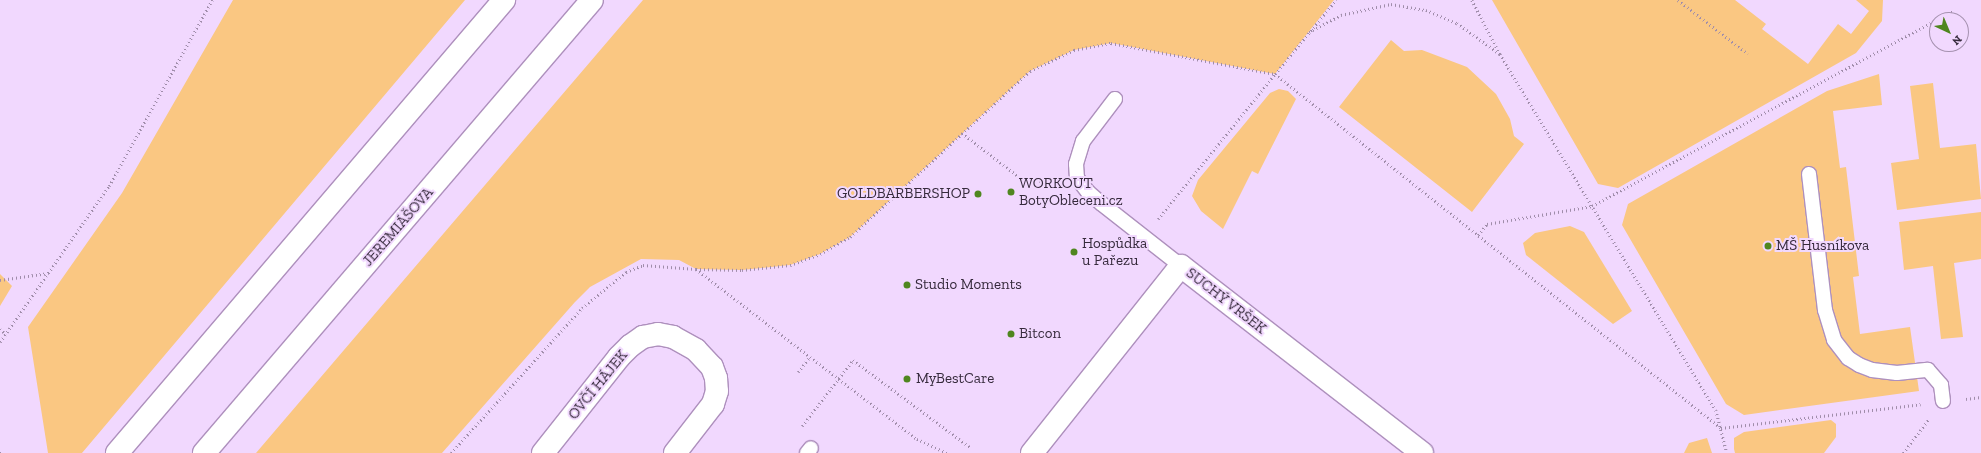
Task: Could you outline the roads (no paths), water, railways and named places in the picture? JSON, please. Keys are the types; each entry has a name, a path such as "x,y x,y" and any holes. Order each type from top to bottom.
{"main road":[{"path":"117,453 504,0"},
{"name":"JEREMIÁŠOVA","path":"204,453 592,0"},
{"name":"SUCHÝ VRŠEK","path":"1032,453 1181,266 1422,453"},
{"name":"OVČÍ HÁJEK","path":"549,451 619,357 630,346 643,337 658,334 673,337 696,350 712,367 716,378 717,391 713,404 674,453"}],"lane":[{"path":"1115,99 1083,141 1076,164 1077,178 1088,192 1102,204 1181,266"},
{"path":"1809,174 1825,310 1834,340 1848,358 1859,365 1872,370 1897,373 1928,370 1941,385 1943,401"}],"place":[{"name":"WORKOUT BotyObleceni.cz","path":"1011,192"},
{"name":"GOLDBARBERSHOP","path":"978,194"},
{"name":"MŠ Husníkova","path":"1768,246"},
{"name":"Hospůdka u Pařezu","path":"1074,252"},
{"name":"Studio Moments","path":"907,285"},
{"name":"Bitcon","path":"1011,334"},
{"name":"MyBestCare","path":"907,379"}]}
